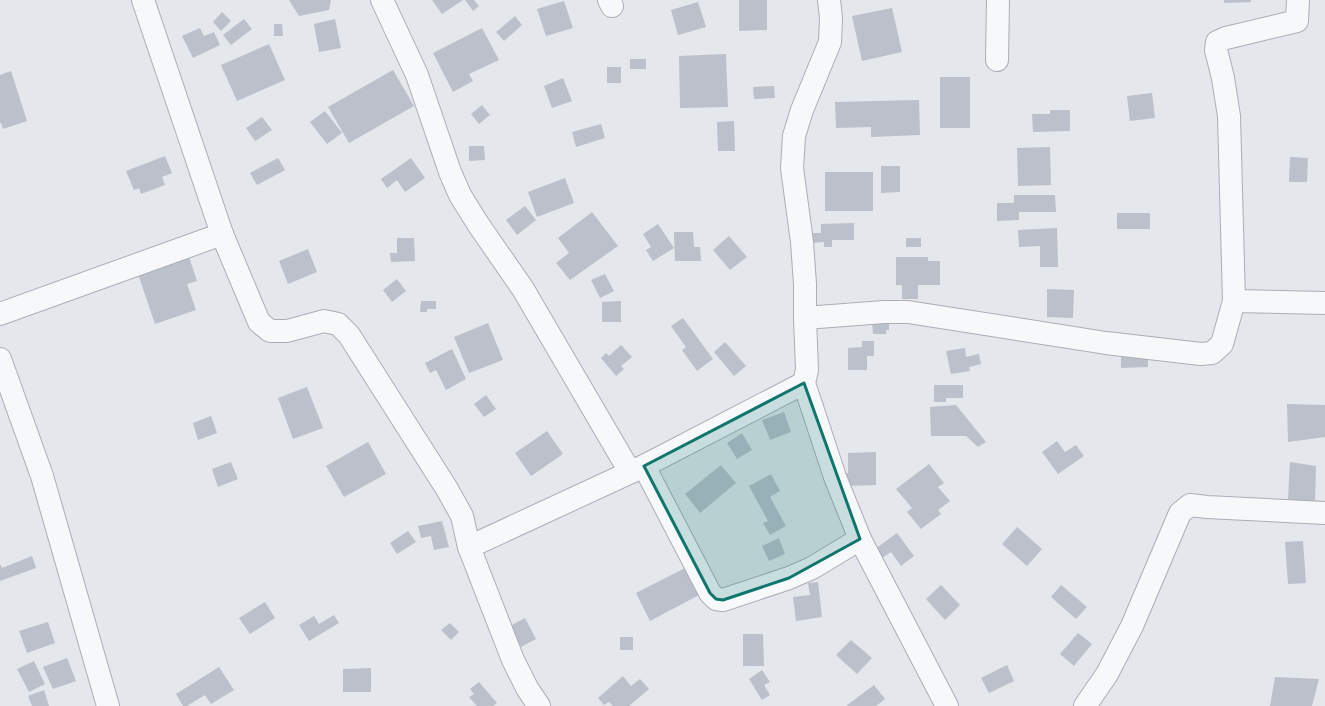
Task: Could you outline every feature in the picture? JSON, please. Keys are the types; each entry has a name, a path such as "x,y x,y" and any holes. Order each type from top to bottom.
{"street":[{"path":"382,0 417,75 450,172 460,194 478,224 523,289 637,469 710,593 716,599 723,600 789,578 812,568 860,540"},
{"path":"829,0 831,18 830,42 802,110 794,136 792,168 802,242 805,284 807,370 804,383 835,477 860,540 947,706"},
{"path":"997,60 998,0"},
{"path":"805,318 884,312 908,312 1106,343 1201,354 1212,353 1222,344 1234,301 1229,116 1223,78 1216,50 1218,42 1226,38 1297,21 1298,0"},
{"path":"148,1 222,234 260,322 270,331 287,331 324,321 338,324 349,334 448,489 462,516 469,547 513,660 527,688 539,706"},
{"path":"0,314 222,234"},
{"path":"1234,301 1325,304"},
{"path":"0,359 42,476 108,706"},
{"path":"469,547 637,469 804,383"},
{"path":"1085,706 1107,674 1132,626 1180,513 1190,505 1325,513"}],"highlighted area":[{"path":"804,383 860,539 789,578 723,600 716,599 710,593 644,466"}],"building":[{"path":"289,0 331,0 329,10 299,16"},
{"path":"432,0 463,0 442,14"},
{"path":"465,0 474,0 479,6 473,11"},
{"path":"739,0 767,0 767,30 739,31"},
{"path":"1224,0 1251,0 1251,2 1224,3"},
{"path":"564,1 573,28 546,36 537,9"},
{"path":"698,2 706,27 678,35 671,10"},
{"path":"892,8 902,52 862,61 852,16"},
{"path":"222,12 231,21 221,31 213,22"},
{"path":"515,16 522,25 504,41 496,32"},
{"path":"244,19 252,29 231,45 223,35"},
{"path":"335,19 341,48 319,52 314,24"},
{"path":"274,24 282,24 283,36 274,36"},
{"path":"200,28 204,36 214,32 220,45 193,58 182,36"},
{"path":"482,28 499,60 469,74 473,81 453,92 433,53"},
{"path":"269,44 285,80 237,101 221,65"},
{"path":"726,54 728,107 680,108 679,56"},
{"path":"630,59 646,59 646,69 630,69"},
{"path":"607,67 621,67 621,83 607,83"},
{"path":"393,70 414,106 349,143 328,107"},
{"path":"11,71 27,121 3,129 0,123 0,75"},
{"path":"940,77 970,77 970,128 940,128"},
{"path":"563,78 572,101 552,108 544,86"},
{"path":"774,86 775,98 754,99 753,87"},
{"path":"1152,93 1155,118 1130,121 1127,96"},
{"path":"919,100 920,135 871,137 871,127 836,128 835,102"},
{"path":"482,105 490,115 479,124 471,114"},
{"path":"1050,110 1070,110 1070,131 1033,132 1032,114 1050,114"},
{"path":"325,111 342,133 327,144 310,122"},
{"path":"262,117 272,130 255,141 246,128"},
{"path":"734,121 735,151 718,151 717,122"},
{"path":"601,124 605,138 576,147 572,132"},
{"path":"469,146 484,146 485,160 469,161"},
{"path":"1050,147 1051,185 1018,186 1017,148"},
{"path":"165,156 172,173 162,177 165,185 141,194 139,188 134,190 126,171"},
{"path":"1290,157 1308,158 1307,182 1289,182"},
{"path":"278,158 285,170 257,185 250,173"},
{"path":"411,158 425,178 405,192 397,180 387,188 381,179"},
{"path":"881,166 900,166 900,192 881,193"},
{"path":"825,172 873,172 873,211 825,211"},
{"path":"565,178 574,203 537,217 528,192"},
{"path":"1014,195 1055,195 1056,212 1019,212 1019,220 997,221 997,203 1014,203"},
{"path":"525,206 536,220 517,235 506,220"},
{"path":"592,212 618,246 570,280 556,263 569,253 558,238"},
{"path":"1117,213 1150,213 1150,229 1117,229"},
{"path":"854,223 854,240 832,240 832,247 824,247 824,242 809,243 809,233 821,233 821,224"},
{"path":"658,224 674,248 653,261 646,250 651,247 643,234"},
{"path":"1057,228 1058,267 1040,267 1040,246 1019,247 1018,230"},
{"path":"674,232 693,232 694,247 700,247 701,261 675,261"},
{"path":"729,236 747,257 730,270 713,250"},
{"path":"397,238 414,238 415,261 391,262 390,253 397,253"},
{"path":"906,238 921,238 921,247 906,247"},
{"path":"308,249 317,272 288,284 279,261"},
{"path":"189,257 197,281 187,284 196,310 155,324 138,274"},
{"path":"896,257 928,257 928,261 940,261 940,285 918,285 918,299 902,299 902,285 896,285"},
{"path":"605,274 614,291 600,298 591,280"},
{"path":"397,279 406,291 392,302 383,290"},
{"path":"1047,289 1074,290 1073,318 1047,317"},
{"path":"421,301 436,301 436,309 427,309 427,312 420,312"},
{"path":"621,301 621,322 602,322 602,302"},
{"path":"683,318 713,359 697,371 682,350 686,347 671,326"},
{"path":"872,319 889,319 889,330 886,330 886,334 873,334"},
{"path":"488,323 503,360 469,373 454,337"},
{"path":"862,341 874,341 874,356 867,356 867,370 848,370 848,348 862,347"},
{"path":"725,342 746,366 734,376 714,352"},
{"path":"621,345 632,357 621,366 624,369 616,376 601,358 606,353 609,356"},
{"path":"965,348 966,357 979,354 981,364 969,367 970,371 951,374 946,351"},
{"path":"452,349 466,379 446,390 436,370 430,373 425,363"},
{"path":"1121,351 1148,351 1148,367 1121,368"},
{"path":"934,385 963,385 963,398 946,398 946,402 934,402"},
{"path":"307,387 323,428 293,439 278,398"},
{"path":"486,395 496,409 484,417 474,404"},
{"path":"1287,404 1325,405 1325,437 1288,442"},
{"path":"956,405 986,442 978,447 966,436 931,436 930,407"},
{"path":"784,412 791,432 770,440 762,420"},
{"path":"211,416 217,433 198,440 193,423"},
{"path":"547,431 563,454 531,476 515,453"},
{"path":"742,433 752,450 737,459 727,443"},
{"path":"1057,441 1065,452 1076,445 1084,456 1058,474 1042,452"},
{"path":"368,442 386,474 344,497 326,466"},
{"path":"876,452 876,485 846,486 845,473 848,473 848,453"},
{"path":"231,462 238,479 218,487 212,469"},
{"path":"1290,462 1316,466 1315,503 1288,499"},
{"path":"929,464 944,483 938,487 950,501 938,510 941,514 921,529 907,512 912,508 896,489"},
{"path":"721,465 736,483 700,513 685,494"},
{"path":"771,474 780,491 770,497 786,526 770,535 763,523 768,521 749,486"},
{"path":"442,521 449,547 434,550 431,536 421,538 418,526"},
{"path":"1017,527 1042,549 1027,566 1002,544"},
{"path":"408,531 416,542 397,554 390,543"},
{"path":"897,533 914,556 901,566 891,552 878,561 871,552"},
{"path":"779,538 785,554 769,561 762,546"},
{"path":"1303,541 1306,583 1288,584 1285,542"},
{"path":"32,556 36,568 0,581 0,564 2,568"},
{"path":"685,568 699,595 650,621 636,593"},
{"path":"818,582 822,617 796,621 793,597 810,595 808,583"},
{"path":"941,585 960,605 945,620 926,599"},
{"path":"1061,585 1087,607 1076,619 1051,597"},
{"path":"265,602 275,618 250,634 239,618"},
{"path":"334,615 339,623 309,641 299,625 314,616 319,624"},
{"path":"525,618 536,639 521,647 510,626"},
{"path":"48,622 55,643 27,653 19,631"},
{"path":"450,623 459,632 451,640 441,630"},
{"path":"1078,633 1092,644 1074,666 1060,654"},
{"path":"743,634 763,634 764,666 743,666"},
{"path":"620,637 633,637 633,650 620,650"},
{"path":"851,640 872,658 857,674 836,655"},
{"path":"67,658 76,681 53,689 43,667"},
{"path":"34,661 45,684 29,692 17,669"},
{"path":"1007,665 1014,681 989,693 981,678"},
{"path":"219,667 234,690 211,704 205,695 187,706 183,706 176,694"},
{"path":"371,668 371,692 343,692 343,669"},
{"path":"762,670 770,682 764,685 770,695 762,700 749,679"},
{"path":"623,676 631,686 640,679 649,689 629,706 613,706 609,702 604,705 598,698"},
{"path":"1275,677 1319,679 1312,706 1270,706"},
{"path":"479,682 497,703 493,706 477,706 469,697 474,694 470,689"},
{"path":"874,685 885,699 876,706 846,706"},
{"path":"44,690 49,706 32,706 28,696"}]}
